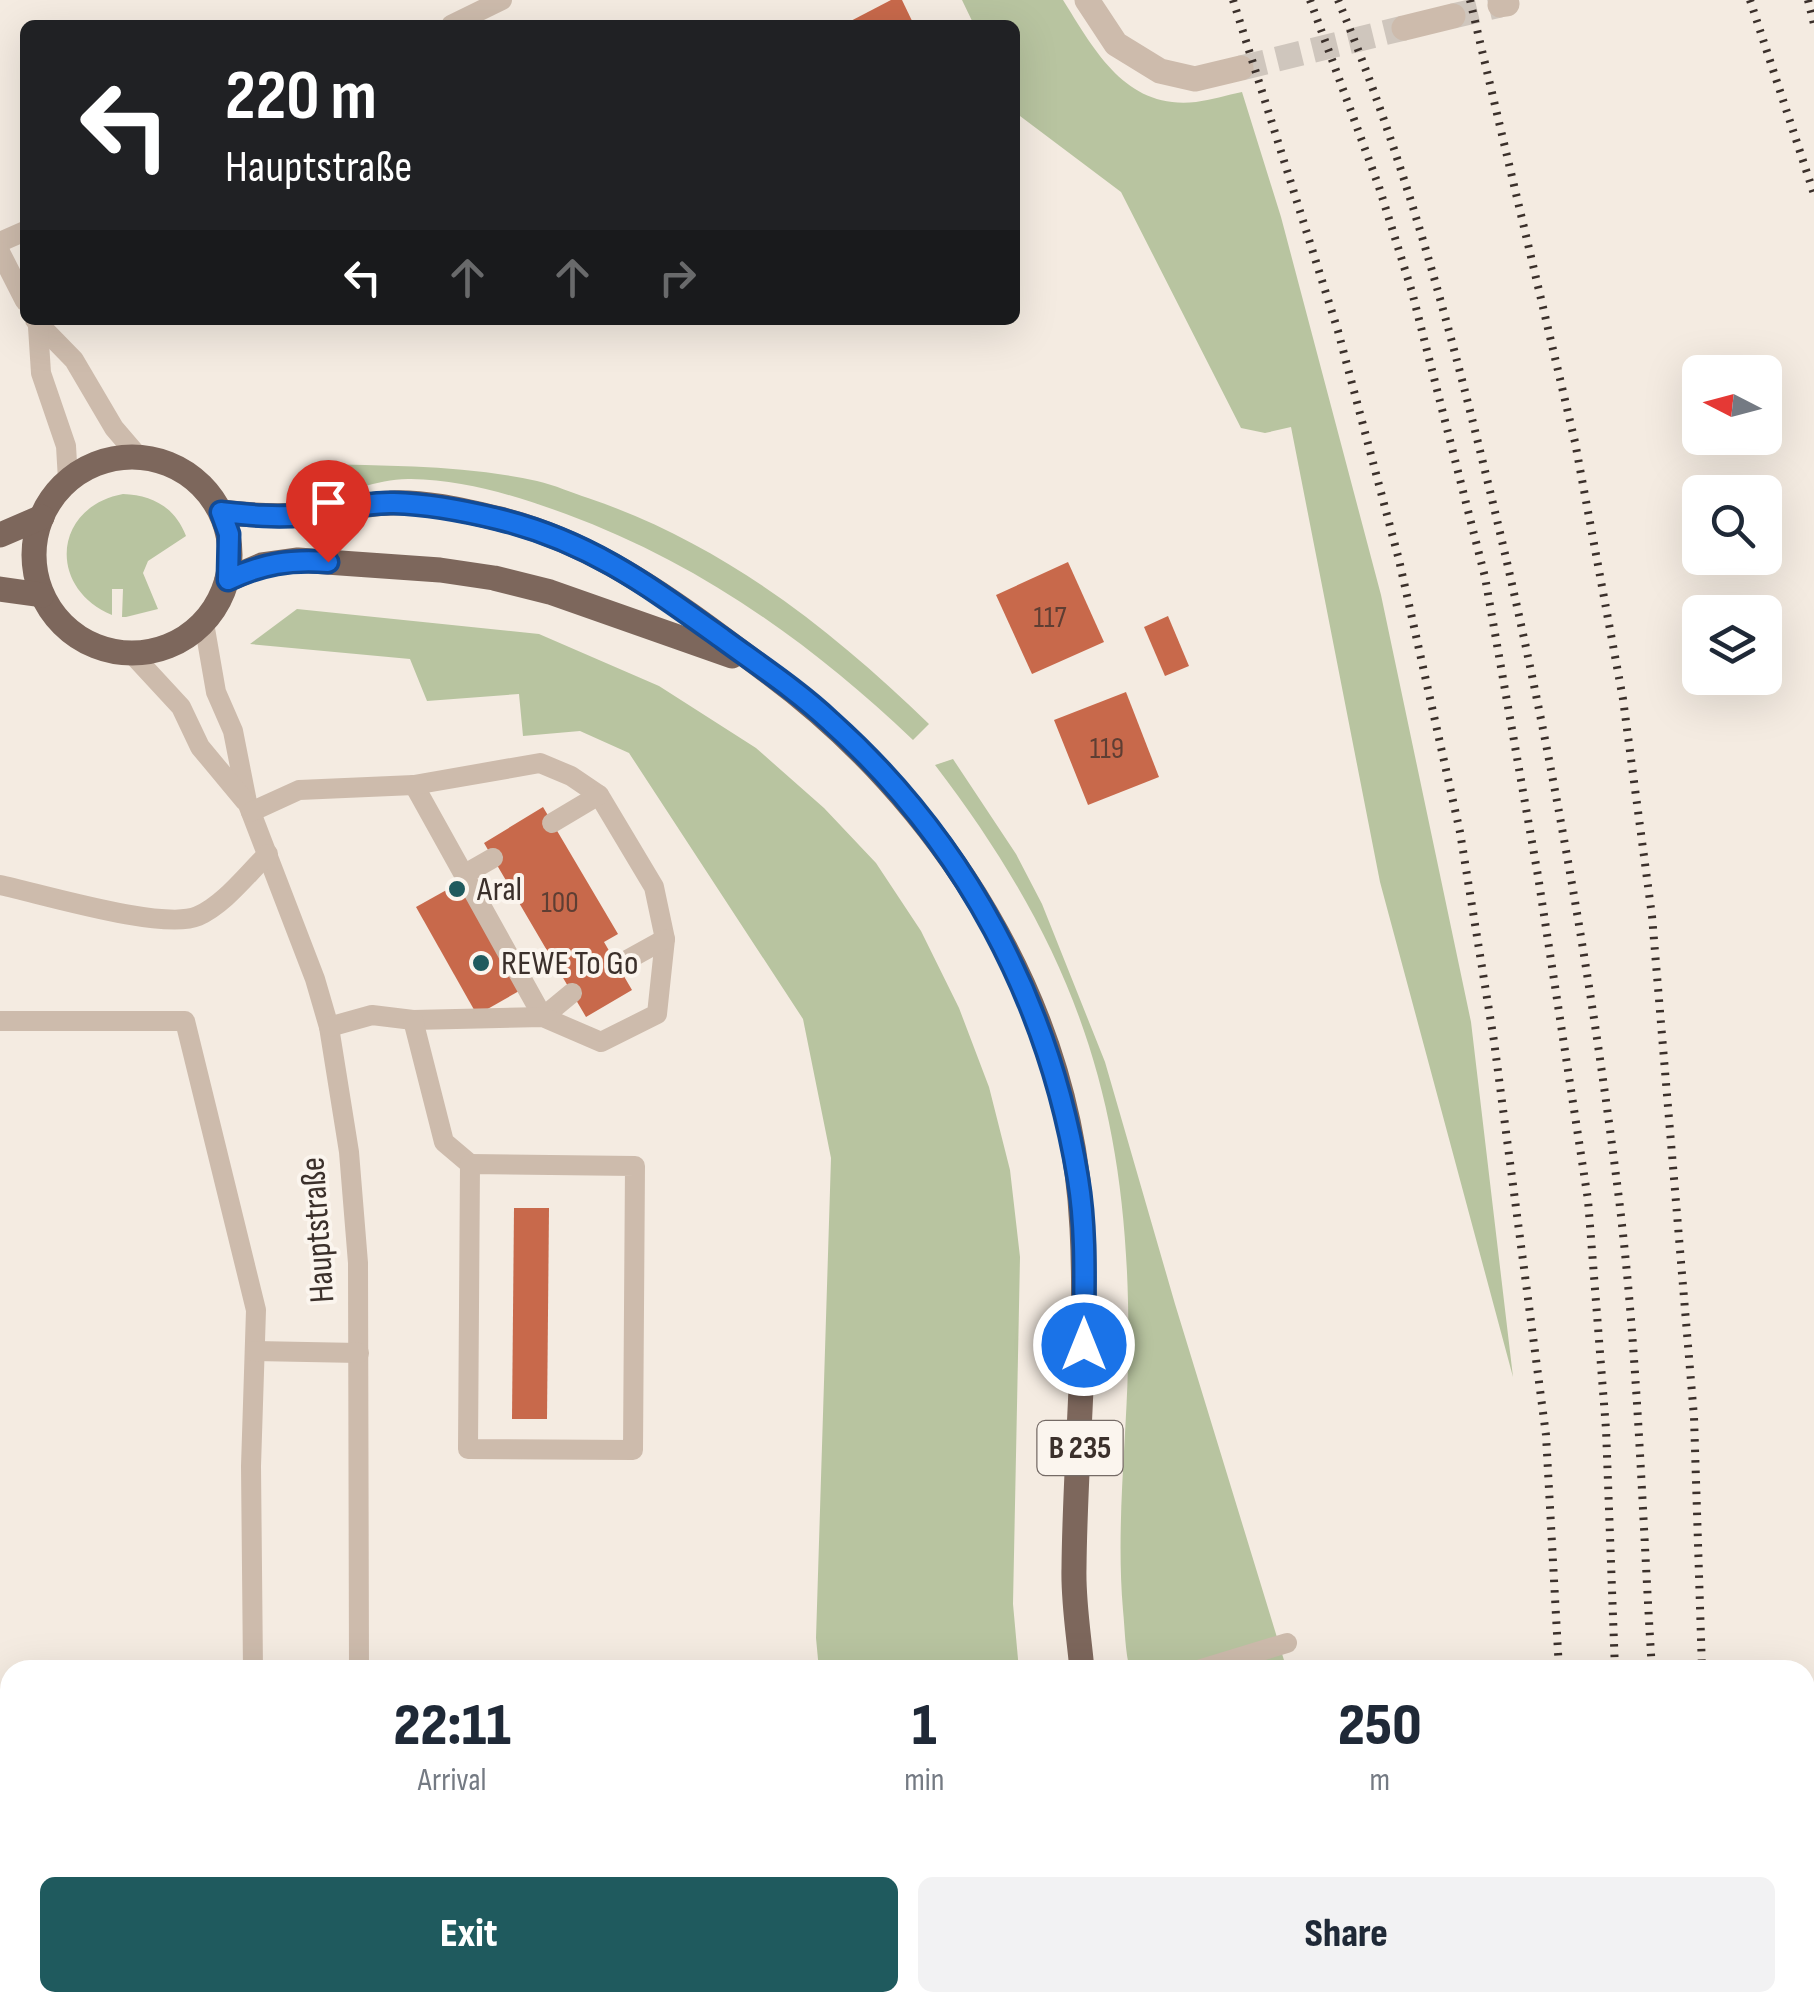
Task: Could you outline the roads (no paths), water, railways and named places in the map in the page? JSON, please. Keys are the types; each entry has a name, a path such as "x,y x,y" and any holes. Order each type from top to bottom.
{"main road":[{"path":"138,456 164,462 188,474 208,492 229,534 228,580 204,623 172,646 132,654 104,650 79,638 57,620 42,596 34,556 42,516 52,497 68,480 101,462 138,456"},
{"name":"B 235","path":"221,512 299,515 392,502 450,509 555,535 624,569 760,666 832,722 922,816 960,868 1022,986 1046,1048 1078,1182 1083,1378 1074,1572 1081,1660"},
{"path":"0,535 42,516"},
{"name":"B 235","path":"228,580 262,564 298,560 440,570 494,578 585,604 760,666"},
{"path":"0,589 42,596"}],"street":[{"path":"1087,0 1116,44 1160,71 1195,79 1241,68"},
{"path":"1404,28 1454,16"}],"lane":[{"path":"461,20 502,0"},
{"path":"0,252 20,291"},
{"path":"37,325 41,374 66,446 68,480"},
{"path":"39,325 74,360 114,428 138,456"},
{"name":"Hauptstraße","path":"204,623 216,692 234,731 248,807 315,980 329,1027 349,1152 358,1264 359,1660"},
{"name":"Hauptstraße","path":"132,654 181,708 200,747 248,807"},
{"path":"248,807 299,790 414,785 540,763 571,776 599,795 654,886 665,939 657,1014 601,1042 542,1016 413,1020 372,1014 329,1027"},
{"path":"414,785 542,1016"},
{"path":"552,823 599,795"},
{"path":"0,885 163,922 180,922 210,910 268,854"},
{"path":"465,874 492,858"},
{"path":"618,965 665,939"},
{"path":"542,1016 572,993"},
{"path":"413,1020 444,1142 470,1164 635,1166 633,1450 468,1448 470,1164"},
{"path":"0,1021 184,1022 256,1310 251,1466 253,1660"},
{"path":"255,1351 359,1353"},
{"path":"1231,1660 1288,1643"}],"tunnel":[{"path":"1453,16 1500,5"},
{"path":"1241,68 1404,28"}],"railway":[{"path":"1233,0 1338,331 1399,560 1460,832 1494,1041 1546,1435 1558,1660"},
{"path":"1310,0 1379,187 1412,292 1485,577 1538,876 1588,1200 1606,1429 1615,1660"},
{"path":"1338,0 1403,178 1457,360 1529,660 1564,839 1619,1199 1635,1375 1651,1660"},
{"path":"1470,0 1575,442 1623,699 1652,916 1694,1417 1702,1660"},
{"path":"1750,0 1814,194"},
{"path":"1808,0 1814,24"}],"place":[{"name":"Aral","path":"457,889"},
{"name":"REWE To Go","path":"481,963"}]}
